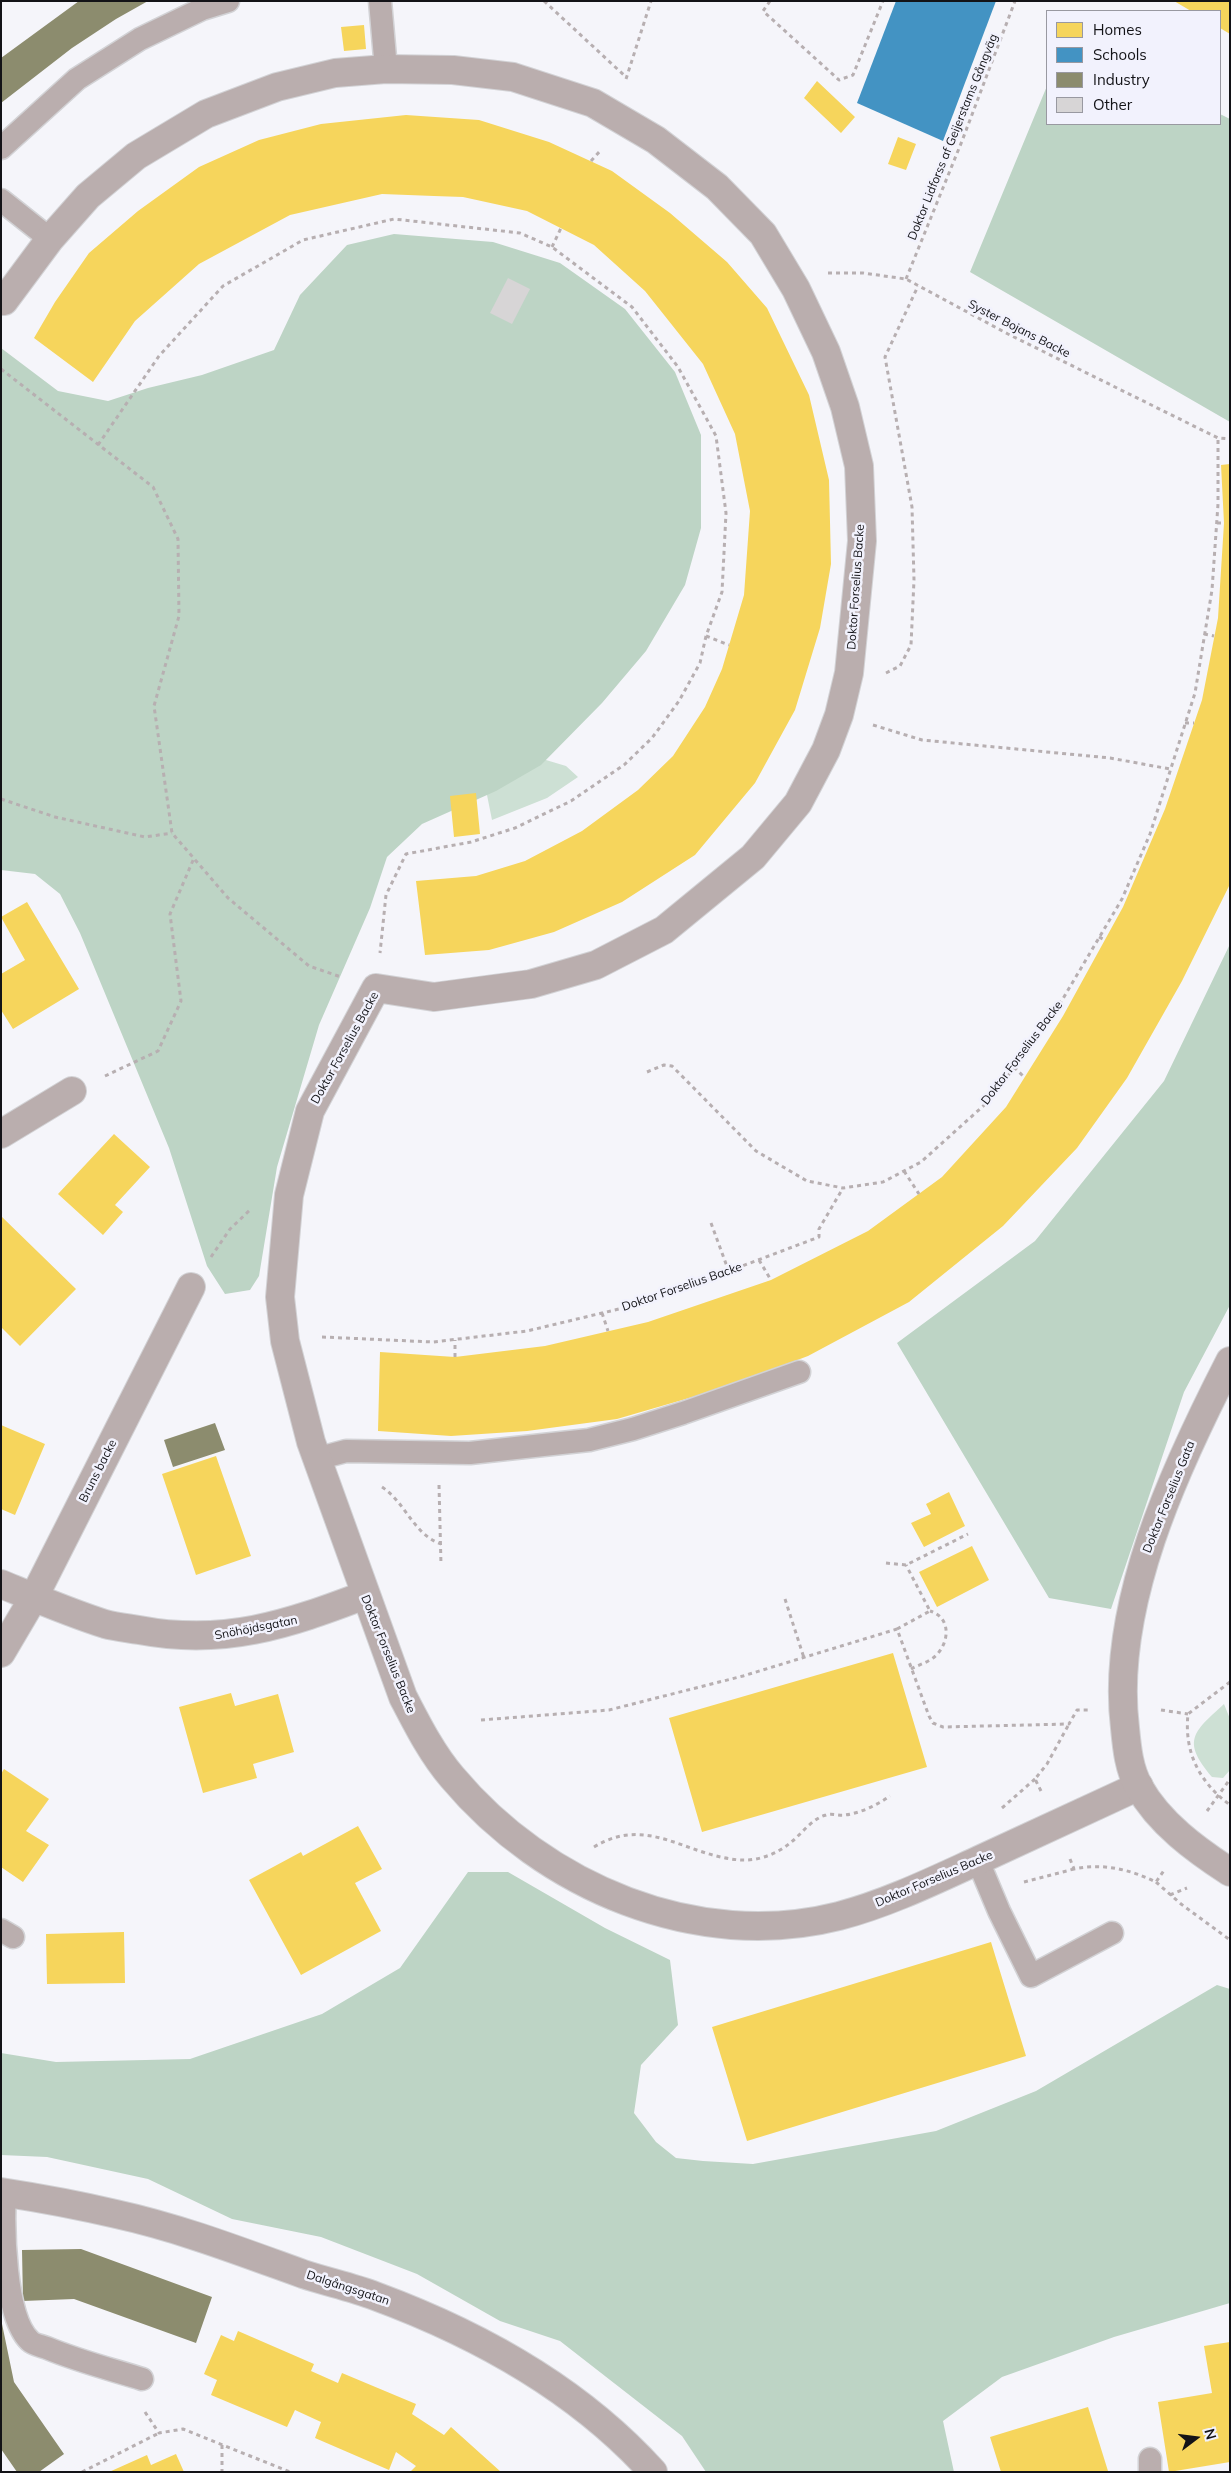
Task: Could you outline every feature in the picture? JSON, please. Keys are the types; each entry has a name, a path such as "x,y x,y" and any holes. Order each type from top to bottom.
{"street":[{"name":"Doktor Forselius Backe","path":"4,301 50,239 88,196 136,156 206,114 277,87 335,73 386,69 453,70 513,77 593,103 656,140 717,187 763,234 796,289 826,352 845,408 859,466 862,541 849,673 839,715 826,750 798,803 753,857 664,930 596,966 532,984 434,997 376,988 310,1111 289,1195 280,1297 285,1341 296,1390 316,1459 365,1595 403,1696 416,1722 451,1776 492,1820 536,1854 579,1881 616,1898 690,1920 764,1927 838,1916 880,1904 978,1861 1139,1786"},
{"path":"1,1134 72,1091"},
{"name":"Bruns backe","path":"1,1654 34,1597 191,1287"},
{"name":"Doktor Forselius Gata","path":"1230,1361 1167,1497 1141,1570 1124,1664 1123,1711 1129,1760 1139,1786 1160,1815 1186,1840 1230,1872"},
{"name":"Snöhöjdsgatan","path":"1,1584 106,1624 165,1635 206,1637 240,1633 306,1618 365,1595"},
{"name":"Dalgångsgatan","path":"3,2192 117,2214 216,2243 306,2275 374,2296 463,2332 531,2370 592,2416 653,2472"}],"lane":[{"path":"1,148 77,79 140,39 202,9 228,1"},
{"path":"380,1 386,69"},
{"path":"1,200 50,239"},
{"path":"316,1459 346,1451 470,1453 597,1438 633,1430 799,1372"},
{"path":"978,1861 1031,1976 1112,1933"},
{"path":"3,2192 8,2283 16,2318 30,2341 66,2356 142,2379"}],"path":[{"path":"544,1 626,77"},
{"path":"627,122 626,77 651,1"},
{"path":"770,1 764,11 839,80 853,75 884,1"},
{"name":"Doktor Lidforss af Geijerstams Gångväg","path":"906,279 1015,1"},
{"path":"1,369 98,445 153,487 178,539 179,616 154,706 172,833 228,898 310,966 376,988 386,895 406,854 471,842 515,828 571,801 624,765 652,738 679,701 700,663 706,636 722,592 726,513 716,436 678,367 632,307 552,247 520,233 394,219 303,240 223,286 159,356 98,445"},
{"path":"552,247 561,228"},
{"name":"Syster Bojans Backe","path":"796,289 830,272 863,273 906,279 1008,334 1218,438 1230,439"},
{"path":"849,673 882,675 900,666 911,645 914,580 912,507 885,357 918,286"},
{"name":"Doktor Forselius Backe","path":"285,1341 320,1337 433,1342 455,1340 528,1331 644,1303 819,1237 819,1229 842,1188 882,1182 921,1162 991,1099 1058,1007 1122,900 1150,838 1195,692 1212,590 1217,523 1218,438"},
{"path":"1217,523 1224,523"},
{"path":"1204,634 1214,636"},
{"path":"706,636 729,645"},
{"path":"839,715 922,740 1110,758 1170,769"},
{"path":"1184,723 1194,724"},
{"path":"1,799 55,817 145,837 172,833"},
{"path":"72,1091 158,1051 181,1001 170,914 194,858"},
{"path":"1099,937 1105,940"},
{"path":"647,1072 664,1065 672,1066 756,1151 807,1181 842,1188"},
{"path":"1014,1067 1024,1078"},
{"path":"904,1171 919,1194"},
{"path":"191,1287 230,1229 262,1199 289,1195"},
{"path":"710,1223 729,1272"},
{"path":"759,1260 771,1280"},
{"path":"602,1313 608,1331"},
{"path":"455,1340 455,1357"},
{"path":"346,1451 363,1477 390,1492 399,1500 418,1530 432,1541 441,1544"},
{"path":"437,1452 441,1565"},
{"path":"886,1563 906,1565 968,1534"},
{"path":"906,1565 930,1611 939,1614 945,1622 947,1631 944,1641 933,1658 911,1669"},
{"path":"785,1599 804,1658"},
{"path":"481,1720 608,1710 743,1676 804,1658 898,1629 930,1611"},
{"path":"898,1629 911,1669 933,1723 943,1727 1069,1724"},
{"path":"1230,1682 1188,1714 1186,1735 1192,1756 1202,1777 1218,1796 1230,1805"},
{"path":"997,1811 1035,1779 1047,1764 1077,1710"},
{"path":"1035,1779 1074,1869"},
{"path":"1156,1882 1230,1779"},
{"path":"588,1851 604,1841 622,1835 645,1834 669,1839 716,1856 741,1860 762,1858 790,1844 810,1824 826,1815 844,1815 865,1810 890,1796"},
{"path":"991,1891 1089,1866 1124,1869 1156,1882 1170,1895 1230,1940"},
{"path":"1170,1895 1187,1888"},
{"path":"142,2379 143,2408 159,2433"},
{"path":"82,2472 159,2433 183,2429 290,2472"},
{"path":"222,2444 222,2472"}],"green space":[{"path":"1046,88 1046,125 1221,125 1221,114 1230,119 1230,422 970,272"},
{"path":"394,234 493,242 560,263 625,309 675,372 701,435 701,528 685,585 646,651 602,703 541,765 496,791 422,824 387,857 370,908 319,1025 277,1167 259,1276 250,1290 225,1294 207,1266 169,1148 80,933 60,894 35,874 1,870 1,348 58,391 108,401 148,388 202,375 274,350 300,295 347,245"},
{"path":"526,754 566,766 578,777 547,798 492,820 483,775"},
{"path":"1230,944 1230,1305 1184,1392 1111,1609 1049,1598 897,1343 1035,1241 1164,1081"},
{"path":"1224,1704 1230,1719 1230,1770 1223,1778 1212,1777 1203,1765 1194,1746 1198,1730"},
{"path":"468,1872 508,1872 605,1928 670,1960 678,2025 641,2065 634,2113 656,2142 676,2158 753,2164 936,2131 1036,2091 1217,1985 1230,1989 1230,2303 1114,2337 1002,2377 943,2421 954,2472 706,2472 682,2436 560,2341 500,2321 417,2274 321,2237 232,2219 148,2179 47,2157 1,2155 1,2053 56,2062 190,2059 322,2014 400,1968"}],"building: Homes":[{"path":"1174,1 1230,1 1230,34 1221,29 1221,10 1189,10"},
{"path":"364,25 366,49 344,51 341,27"},
{"path":"817,81 855,117 841,133 804,98"},
{"path":"406,115 479,120 549,142 612,171 670,213 727,262 767,308 809,395 829,480 831,564 820,628 795,710 755,783 695,855 622,902 554,932 489,950 425,955 416,881 476,876 525,861 582,831 638,790 673,756 705,707 722,669 744,595 750,511 735,434 703,364 645,291 594,245 527,211 463,197 382,194 290,215 199,264 135,321 93,382 34,338 55,302 89,253 138,211 199,167 259,140 321,124"},
{"path":"898,137 916,144 906,170 888,164"},
{"path":"1230,464 1230,884 1182,981 1127,1078 1077,1148 1003,1226 909,1302 808,1356 720,1389 617,1419 527,1431 451,1436 378,1431 380,1352 455,1357 545,1346 648,1322 771,1280 868,1231 942,1177 1006,1107 1063,1016 1123,907 1165,809 1202,700 1218,618 1224,523 1221,465"},
{"path":"476,793 480,834 454,837 450,796"},
{"path":"27,902 79,989 13,1029 1,1010 1,974 25,960 1,917"},
{"path":"114,1134 150,1167 115,1205 123,1212 103,1235 58,1194"},
{"path":"1,1216 76,1289 20,1346 1,1327"},
{"path":"1,1425 45,1444 15,1515 1,1509"},
{"path":"216,1456 251,1556 196,1575 162,1474"},
{"path":"949,1492 965,1526 924,1547 911,1523 931,1514 926,1504"},
{"path":"972,1546 989,1580 937,1607 919,1572"},
{"path":"893,1653 927,1767 702,1832 669,1718"},
{"path":"231,1693 235,1706 278,1694 294,1752 253,1764 257,1778 203,1793 179,1707"},
{"path":"4,1769 49,1799 26,1831 49,1845 23,1882 1,1867 1,1774"},
{"path":"358,1826 382,1869 355,1883 381,1931 301,1975 249,1880 301,1852 303,1856"},
{"path":"124,1932 125,1983 47,1984 46,1934"},
{"path":"991,1942 1026,2056 747,2141 712,2027"},
{"path":"238,2331 314,2364 311,2371 338,2383 342,2373 416,2404 412,2414 444,2435 451,2427 501,2472 410,2472 416,2466 396,2452 389,2470 315,2438 321,2422 295,2410 287,2427 211,2395 217,2380 204,2374 221,2335 234,2341"},
{"path":"1230,2342 1230,2462 1169,2472 1158,2402 1212,2393 1204,2346"},
{"path":"1088,2407 1108,2471 1001,2472 990,2437"},
{"path":"176,2454 184,2472 109,2472 147,2455 151,2465"}],"building: Schools":[{"path":"896,1 996,1 943,141 857,103"}],"building: Industry":[{"path":"79,1 148,1 116,19 72,48 1,103 1,58"},
{"path":"215,1423 225,1450 173,1467 164,1440"},
{"path":"81,2249 212,2297 196,2343 74,2299 23,2301 22,2250"},
{"path":"1,2319 14,2382 64,2454 39,2472 17,2472 1,2449"}],"building: Other":[{"path":"508,278 530,289 512,324 490,313"}]}
